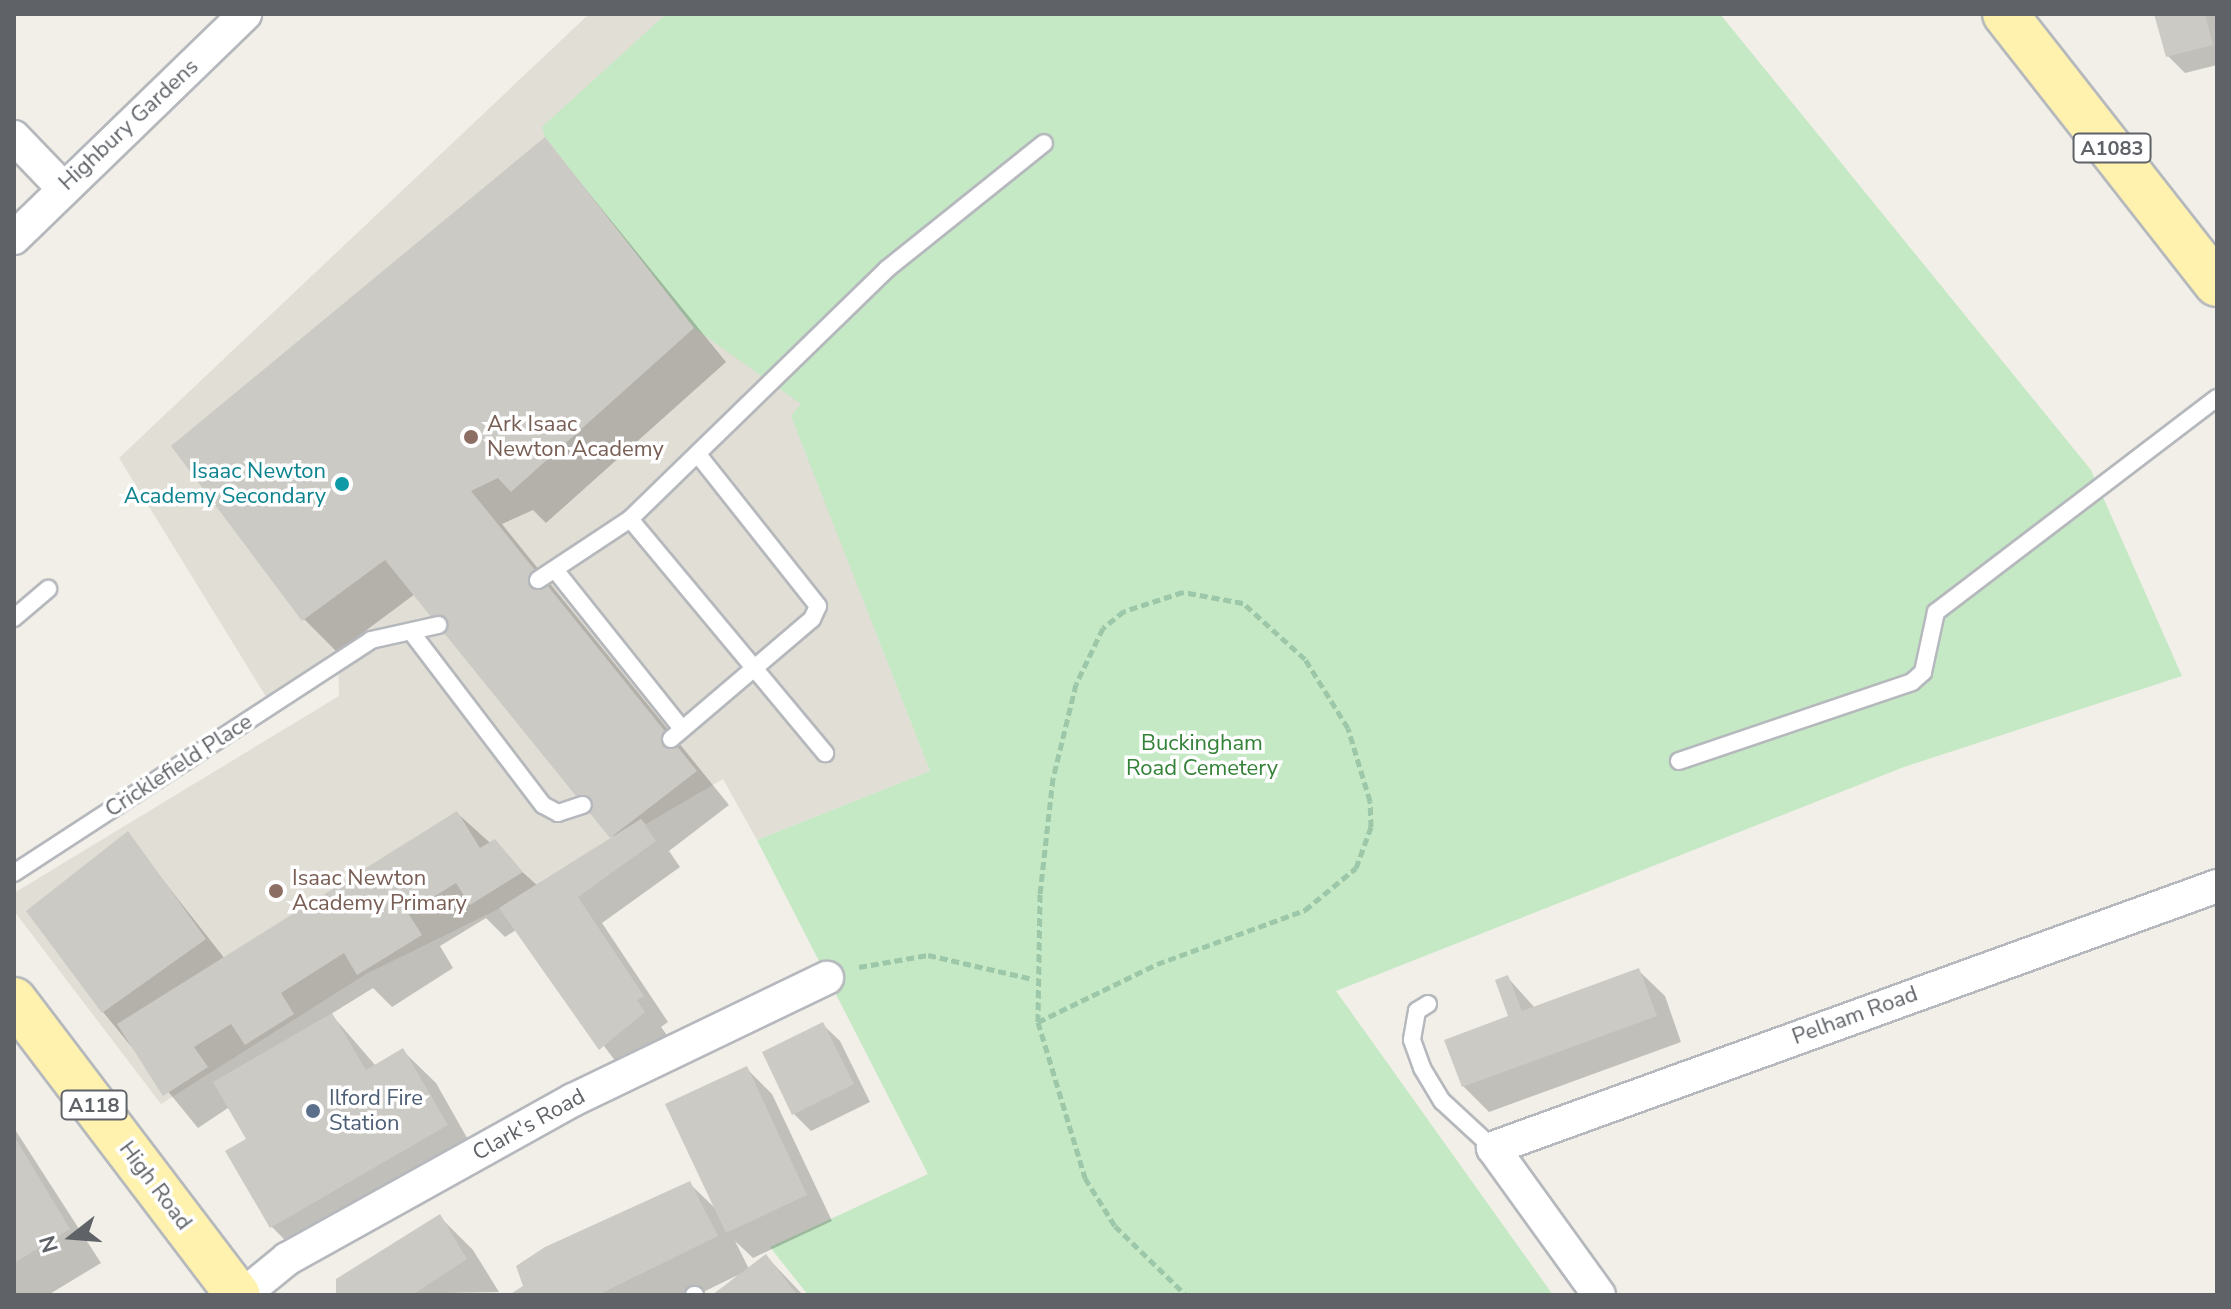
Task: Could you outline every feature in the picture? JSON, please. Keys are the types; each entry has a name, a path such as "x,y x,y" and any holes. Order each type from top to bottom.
{"main road":[{"name":"A1083","path":"2005,14 2217,284"},
{"name":"High Road","path":"14,1000 241,1295"}],"street":[{"name":"Highbury Gardens","path":"14,238 61,186 245,14"},
{"path":"14,137 47,180 61,186"},
{"name":"Pelham Road","path":"1493,1148 2217,886"},
{"name":"Clark's Road","path":"241,1295 287,1259 573,1100 827,978"},
{"path":"1493,1148 1599,1295"}],"lane":[{"path":"538,580 556,571 630,519 699,456 887,269 1044,143"},
{"path":"1679,761 1912,682 1923,672 1934,614 2217,398"},
{"path":"556,571 676,734 812,619 815,595 699,456"},
{"path":"630,519 825,753"},
{"path":"14,618 48,589"},
{"name":"Cricklefield Place","path":"14,873 371,640 438,625"},
{"path":"412,633 543,805 571,813 583,805"},
{"path":"1428,1004 1417,1011 1412,1040 1422,1068 1442,1101 1493,1148"}],"path":[{"path":"1038,1022 1157,964 1305,910 1356,868 1371,827 1370,801 1348,728 1305,659 1243,603 1183,592 1153,600 1124,611 1092,646 1053,778 1033,979 1038,1022 1085,1178 1115,1226 1186,1295"},
{"path":"827,978 887,958 928,955 1033,979"}],"shaded area":[{"name":"Ark Isaac Newton Academy","path":"589,14 1092,14 792,416 930,771 757,840 723,779 646,824 641,819 539,889 366,974 161,1104 14,911 14,893 339,696 338,660 268,700 119,458"}],"green space":[{"name":"Buckingham Road Cemetery","path":"666,14 1720,14 2091,470 2182,676 1904,767 1336,991 1553,1295 808,1295 770,1247 928,1174 757,840 930,771 791,416 801,404 694,328 545,137 542,127"}],"building":[{"path":"2154,14 2205,14 2213,45 2166,57"},
{"name":"Isaac Newton Academy Secondary","path":"545,137 694,328 511,492 498,478 471,491 697,771 610,838 385,560 302,621 171,446"},
{"path":"457,811 480,848 495,839 523,872 470,905 456,883 408,913 422,935 357,975 344,953 281,993 294,1014 245,1045 231,1024 194,1047 208,1067 163,1096 117,1024"},
{"path":"641,819 656,841 578,897 644,996 637,1000 645,1012 599,1050 499,908"},
{"path":"128,831 206,939 102,1013 26,911"},
{"path":"1639,968 1657,1016 1462,1087 1444,1040 1508,1016 1495,980 1508,975 1522,1011"},
{"path":"332,1013 366,1070 403,1048 448,1125 270,1228 225,1151 246,1139 213,1082"},
{"path":"823,1022 854,1084 792,1115 762,1052"},
{"path":"747,1066 807,1195 726,1233 665,1104"},
{"path":"14,1136 70,1229 14,1263"},
{"path":"690,1181 718,1236 598,1295 509,1295 523,1286 516,1266 545,1247"},
{"path":"440,1214 467,1259 412,1295 336,1295 336,1279"},
{"path":"766,1254 797,1295 712,1295"}],"place":[{"name":"Ark Isaac Newton Academy","path":"471,437"},
{"name":"Isaac Newton Academy Secondary","path":"342,484"},
{"name":"Isaac Newton Academy Primary","path":"276,891"},
{"name":"Ilford Fire Station","path":"313,1111"}]}
